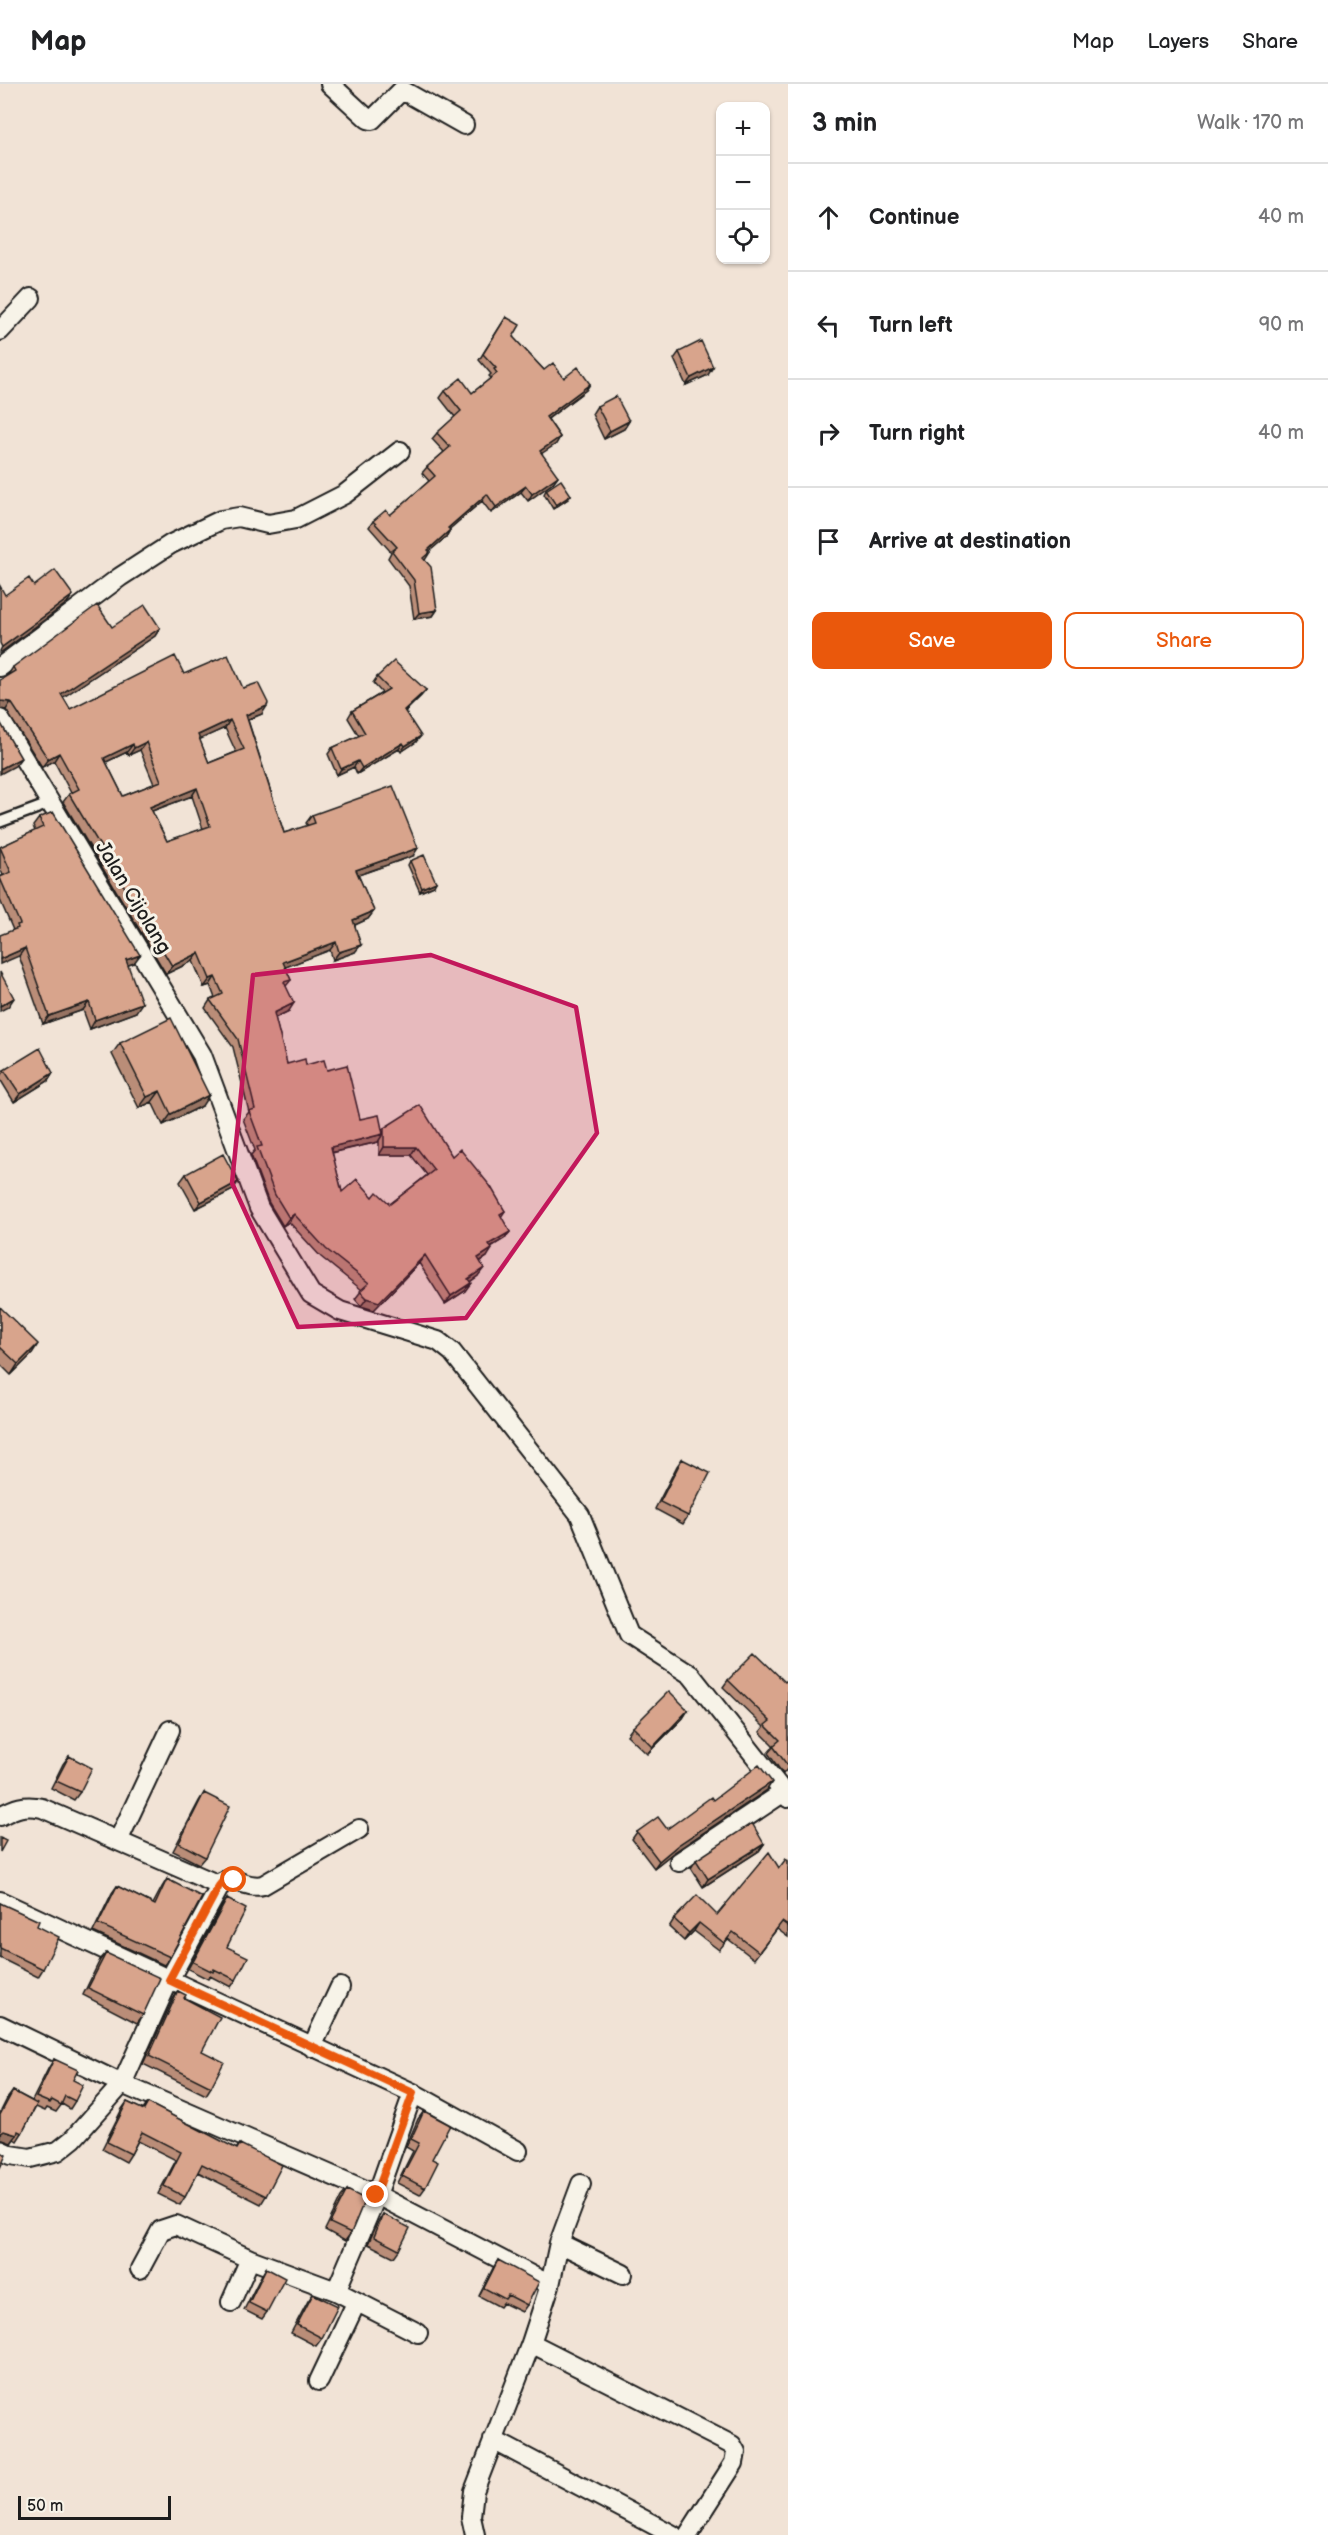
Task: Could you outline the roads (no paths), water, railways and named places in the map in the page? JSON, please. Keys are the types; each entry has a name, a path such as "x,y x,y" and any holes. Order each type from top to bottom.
{"street":[{"path":"330,84 368,119 372,120 402,90 464,126"},
{"path":"0,332 31,298"},
{"path":"0,667 120,578 171,544 221,520 239,517 267,524 296,519 345,494 400,451"},
{"name":"Jalan Cijolang","path":"0,719 202,1055 259,1208 311,1294 340,1311 438,1341 452,1352 577,1509 629,1635 691,1675 786,1795"},
{"path":"118,1841 170,1730"},
{"path":"679,1862 786,1795"},
{"path":"0,1816 15,1808 28,1805 42,1808 219,1886"},
{"path":"0,2150 11,2155 30,2158 58,2151 73,2139 122,2084 169,1980 223,1881 229,1879 249,1886 263,1885 359,1830"},
{"path":"0,1902 413,2093 518,2151"},
{"path":"312,2047 340,1988"},
{"path":"0,2025 122,2084 376,2195 550,2284"},
{"path":"336,2291 376,2195 413,2093"},
{"path":"475,2535 471,2505 474,2491 531,2343 550,2284 559,2243 581,2184"},
{"path":"140,2269 161,2230 176,2224 250,2259 336,2291 418,2333"},
{"path":"559,2243 623,2274"},
{"path":"231,2302 250,2259"},
{"path":"319,2381 356,2303"},
{"path":"531,2343 732,2445 736,2452 734,2463 688,2535"},
{"path":"494,2440 673,2535"}],"lane":[{"path":"0,822 52,803"}]}
